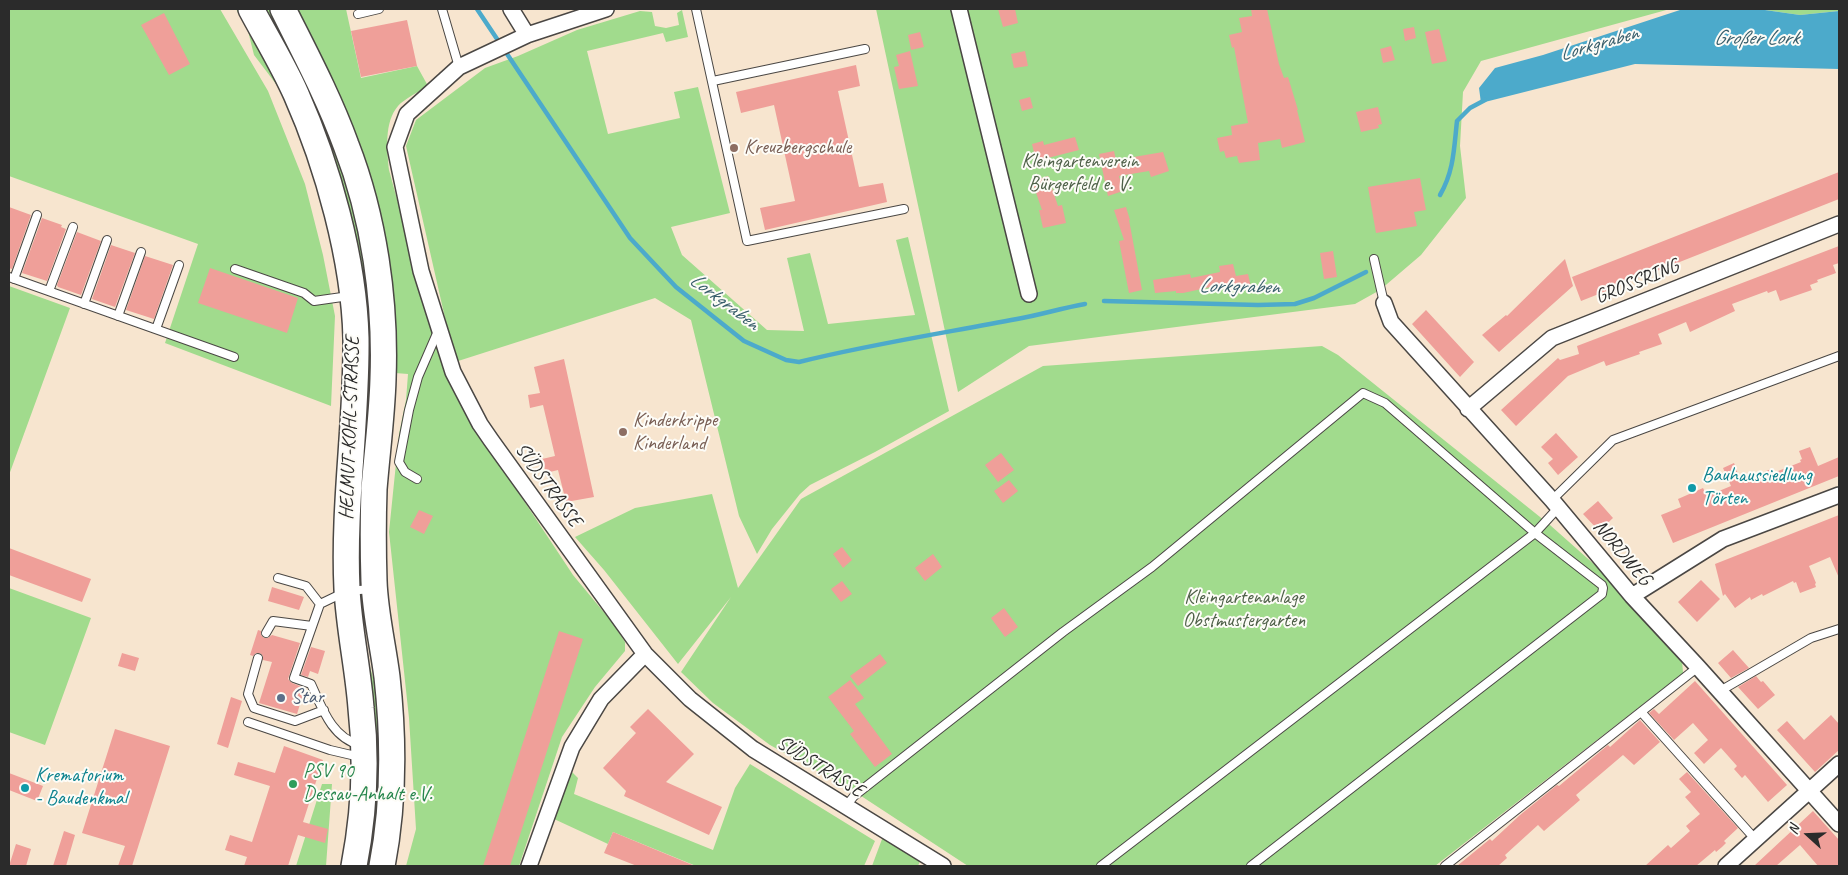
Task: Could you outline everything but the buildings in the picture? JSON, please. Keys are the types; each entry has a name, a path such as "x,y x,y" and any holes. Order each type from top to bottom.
{"main road":[{"name":"HELMUT-KOHL-STRASSE","path":"251,9 296,94 320,155 342,235 352,295 356,335 356,377 347,502 347,591 362,708 364,752 362,817 354,866"},
{"name":"HELMUT-KOHL-STRASSE","path":"283,9 320,81 347,145 369,226 378,278 383,336 383,379 374,488 372,543 374,589 387,676 390,723 390,803 382,866"}],"street":[{"path":"511,9 527,34"},
{"name":"SÜDSTRASSE","path":"606,9 527,34 486,53 458,68 407,114 395,147 421,271 453,372 480,424 644,654 690,699 753,749 846,806 920,860 943,866"},
{"path":"959,9 1028,294"},
{"name":"GROSSRING","path":"1468,409 1552,338 1839,224"},
{"name":"NORDWEG","path":"1384,302 1391,322 1555,504 1632,596 1839,824"},
{"path":"1632,596 1723,540 1839,495"},
{"path":"529,866 572,747 601,699 644,654"},
{"path":"1726,866 1839,764"}],"lane":[{"path":"358,14 379,9"},
{"path":"442,9 458,68"},
{"path":"696,9 747,241 904,209"},
{"path":"713,81 865,49"},
{"path":"37,215 12,278 234,357"},
{"path":"49,291 73,228"},
{"path":"84,304 107,240"},
{"path":"118,316 142,252"},
{"path":"1374,259 1384,302"},
{"path":"156,329 179,265"},
{"path":"235,269 304,293 314,300 352,295"},
{"path":"417,479 405,472 399,462 408,410 418,377 440,328"},
{"path":"1101,866 1535,532 1555,504 1612,440 1839,356"},
{"path":"846,806 854,796 1040,649 1152,567 1363,392 1384,403 1535,532 1602,585 1602,594 1251,866"},
{"path":"278,578 306,586 320,604"},
{"path":"364,752 335,730 311,684 294,678 320,604 347,591 365,588 374,589"},
{"path":"266,633 273,621 312,626"},
{"path":"1720,691 1811,638 1839,629"},
{"path":"258,658 248,694 254,708 295,721 324,710"},
{"path":"1445,866 1642,713 1698,667"},
{"path":"1642,713 1756,840"},
{"path":"248,722 330,750 364,752"}],"green space":[{"path":"9,9 220,9 268,91 305,184 323,255 335,316 331,406 165,343 198,244 9,176"},
{"path":"236,9 241,9 280,83 323,192 341,280 338,282 328,226 311,163 279,88 254,55 248,31"},
{"path":"259,9 272,9 305,73 350,186 368,275 375,372 363,372 361,310"},
{"path":"292,9 346,9 361,78 417,66 428,86 398,106 390,120 387,145 389,170 431,324 485,442 573,575 612,622 625,642 625,651 595,687 562,737 519,866 406,866 416,829 409,718 389,532 399,434 406,400 408,374 395,373 391,301"},
{"name":"Kleingartenverein Bürgerfeld e. V.","path":"876,9 1670,9 1481,61 1463,92 1460,146 1466,198 1421,255 1380,290 1355,304 1029,346 958,392"},
{"path":"1758,9 1839,9 1839,11 1800,15"},
{"path":"682,10 688,37 666,42 663,33 587,51 608,134 680,118 674,92 698,87 730,213 671,227 682,255 767,330 804,331 787,258 810,253 828,324 915,315 896,240 908,237 949,411 810,485 800,494 772,529 757,554 739,516 691,320 655,298 455,362 406,146 416,120 485,68 518,56 577,30 640,11 652,12 655,26 666,28 679,25 677,13"},
{"path":"9,286 70,308 9,475"},
{"name":"Kleingartenanlage Obstmustergarten","path":"1322,346 1338,355 1550,525 1605,574 1682,660 1683,673 1435,866 968,866 852,790 770,745 713,703 681,672 731,597 678,664 604,570 575,537 635,508 712,494 738,588 801,499 1043,366"},
{"path":"9,588 91,618 45,745 9,732"},
{"path":"362,619 369,663 379,700 383,742 373,866 368,866 371,820"},
{"path":"750,764 875,841 864,866 696,866 613,832 608,844 554,819 569,769 578,778 574,794 713,850 735,788"},
{"path":"322,784 332,784 326,866 296,866"},
{"path":"885,831 923,854 918,866 872,866"}],"water":[{"name":"Großer Lork","path":"1683,9 1758,9 1800,15 1839,11 1839,69 1635,64 1481,103 1479,88 1495,68 1543,55"}],"waterway":[{"name":"Lorkgraben","path":"477,9 630,238 676,287 744,341 786,360 799,362 1085,304"},
{"name":"Lorkgraben","path":"1440,195 1451,168 1457,121 1470,108 1485,100"},
{"name":"Lorkgraben","path":"1104,301 1258,305 1295,304 1314,298 1366,272"}],"place":[{"name":"Kreuzbergschule","path":"734,148"},
{"name":"Kinderkrippe Kinderland","path":"623,432"},
{"name":"Bauhaussiedlung Törten","path":"1692,488"},
{"name":"Star","path":"281,698"},
{"name":"PSV 90 Dessau-Anhalt e.V.","path":"293,784"},
{"name":"Krematorium - Baudenkmal","path":"25,788"}]}
